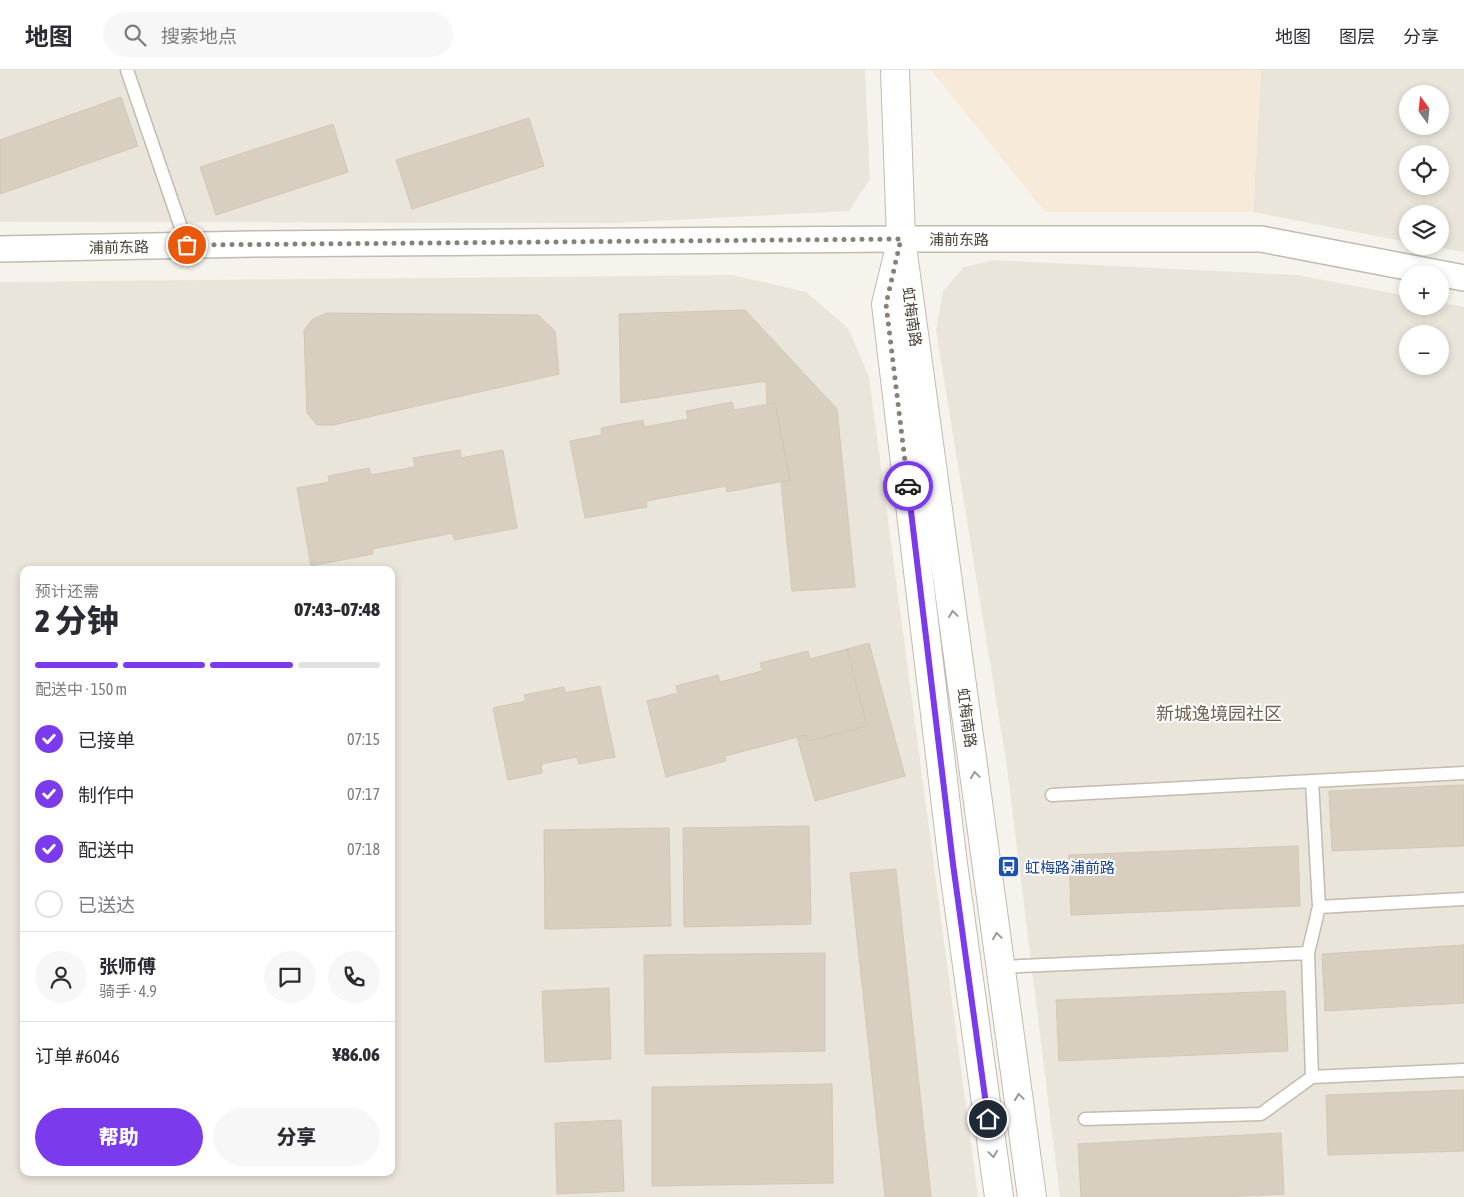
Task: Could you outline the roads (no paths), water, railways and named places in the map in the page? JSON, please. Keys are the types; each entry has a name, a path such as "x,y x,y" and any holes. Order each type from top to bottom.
{"street":[{"name":"虹梅南路","path":"895,70 901,239 1032,1197"},
{"name":"浦前东路","path":"0,250 187,245 1261,238 1464,278"},
{"name":"虹梅南路","path":"901,239 886,304 953,864 1000,1197"}],"lane":[{"path":"127,70 187,245"},
{"path":"1052,795 1464,773"},
{"path":"1312,781 1319,906 1308,953 1312,1077"},
{"path":"1319,906 1464,899"},
{"path":"1001,967 1308,953"},
{"path":"1085,1119 1261,1114 1312,1077 1464,1070"}],"place":[{"name":"虹梅路浦前路","path":"1009,867"}],"district":[{"name":"新城逸境园社区","path":"1219,713"}]}
